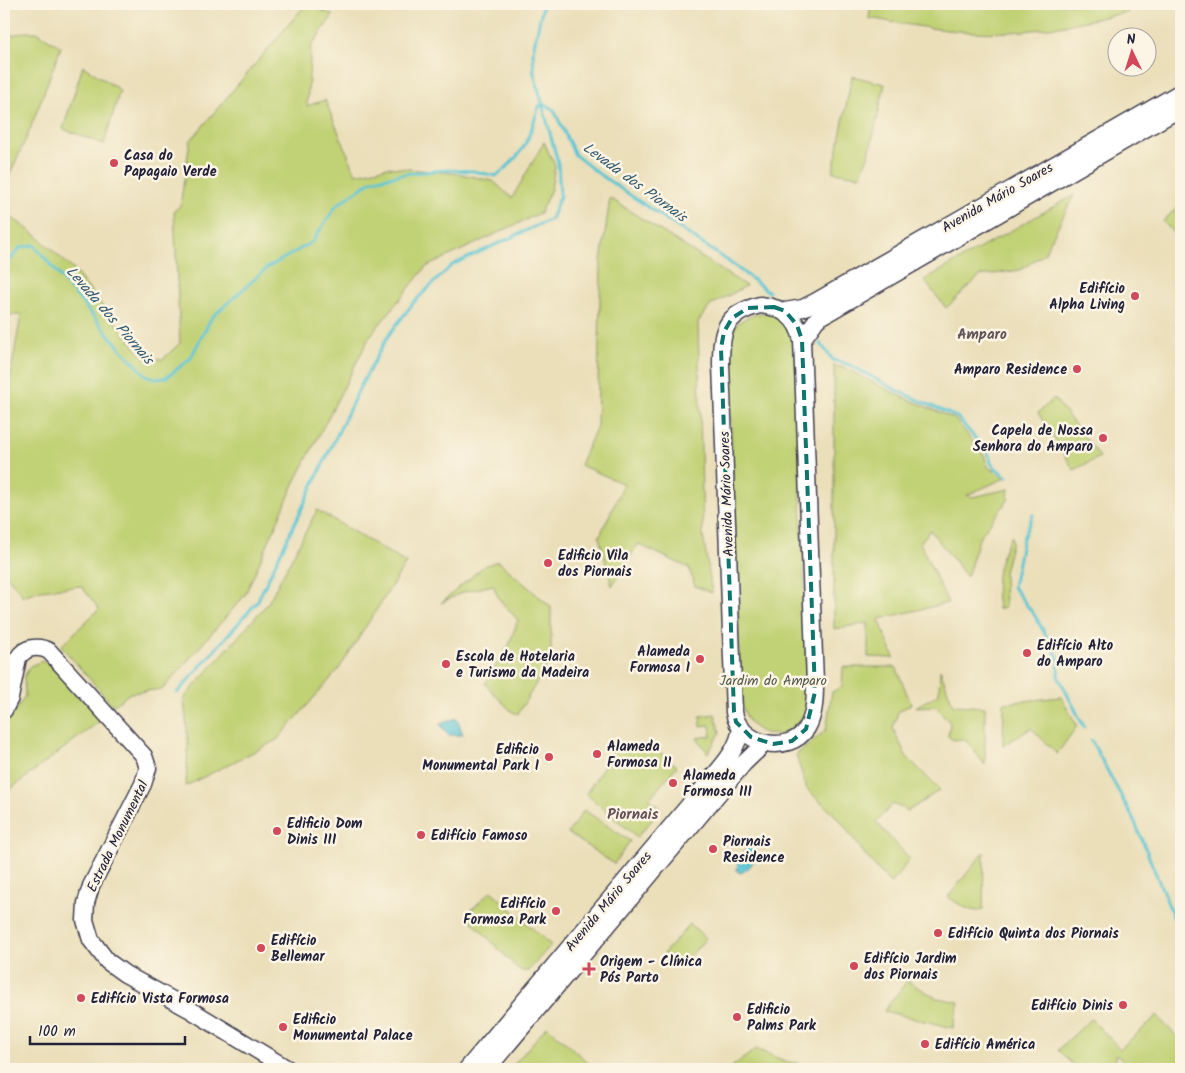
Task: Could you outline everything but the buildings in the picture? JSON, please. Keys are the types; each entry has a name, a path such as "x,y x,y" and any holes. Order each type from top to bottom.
{"main road":[{"name":"Avenida Mário Soares","path":"467,1069 711,778 738,742 741,727 735,716 733,701 721,348 726,325 739,312 760,305 785,311 803,308 815,302 1181,92"},
{"name":"Avenida Mário Soares","path":"802,340 817,319 1181,108"},
{"path":"741,727 751,737 765,744 792,741 806,729 814,709 815,682 802,340 797,325 785,311"},
{"name":"Estrada Monumental","path":"4,710 10,698 18,658 29,649 43,648 49,651 144,756 148,768 144,784 96,875 86,903 85,920 91,940 102,956 125,974 189,1009 288,1069"},
{"name":"Avenida Mário Soares","path":"487,1069 744,763 765,744"}],"highlighted area":[{"path":"774,307 785,311 797,325 802,340 815,692 806,729 792,741 773,744 751,737 736,722 734,712 721,348 724,332 732,318 748,308"}],"green space":[{"path":"306,4 333,15 311,47 307,106 325,100 356,174 388,167 461,174 493,181 512,198 544,142 555,166 551,189 540,213 426,267 370,336 295,482 245,595 163,689 130,693 113,706 61,646 99,609 81,586 41,590 23,596 6,574 4,568 4,413 21,315 4,315 4,212 36,235 73,269 144,358 163,359 180,343 174,211 180,206 190,141"},
{"path":"871,4 1126,4 1128,12 1040,29 992,33 939,29 869,18"},
{"path":"25,32 36,32 61,47 29,132 4,187 4,37"},
{"path":"83,66 120,90 104,144 63,129"},
{"path":"852,76 885,84 869,154 860,176 833,172"},
{"path":"1074,195 1044,254 1020,270 980,276 946,308 924,280"},
{"path":"610,198 746,286 711,305 698,322 703,535 712,593 695,586 689,568 638,544 612,586 599,537 624,484 580,465 597,426 601,261"},
{"path":"1181,204 1181,242 1163,221"},
{"name":"Jardim do Amparo","path":"768,312 786,324 795,343 808,682 807,703 802,719 788,732 775,735 756,729 746,717 741,703 729,367 731,335 734,328 746,318"},
{"path":"834,365 847,369 896,394 955,419 984,455 988,467 1005,478 967,495 972,497 1009,489 1008,500 980,536 967,577 930,530 920,543 948,603 879,619 894,658 868,657 868,623 834,629"},
{"path":"1054,398 1100,457 1074,470 1038,413"},
{"path":"317,510 406,563 339,669 277,740 186,786 188,742 184,698 268,603"},
{"path":"1011,536 1012,541 1004,572 1005,607 998,609 996,588 998,571 1002,554"},
{"path":"498,561 551,607 551,658 518,714 512,712 485,684 509,645 518,620 499,599 493,585 463,592 441,603 484,566"},
{"path":"42,661 56,665 101,720 4,794 4,729 25,696 24,677 30,666"},
{"path":"843,667 896,667 911,704 898,712 893,728 906,756 940,790 908,811 893,804 876,822 910,859 891,884 867,857 839,819 807,789 796,755 826,730 832,692 842,687"},
{"path":"940,669 953,705 985,707 985,765 965,739 953,740 948,736 950,723 936,706 915,707 939,694"},
{"path":"1061,697 1077,726 1057,754 1031,728 1003,746 1004,703"},
{"path":"715,714 720,733 708,753 697,738 711,736 710,725 701,726 700,716"},
{"path":"652,746 677,766 649,799 661,810 637,837 586,794 614,750"},
{"path":"584,810 630,841 614,864 568,833"},
{"path":"984,852 983,910 978,911 965,907 948,897"},
{"path":"491,891 551,945 528,971 522,971 517,968 466,915"},
{"path":"690,924 706,938 681,967 664,953"},
{"path":"907,981 937,998 959,1002 953,1028 884,1011"},
{"path":"1157,1016 1181,1041 1181,1069 1132,1069 1115,1054 1116,1069 1077,1069 1058,1050 1091,1019 1120,1049"},
{"path":"547,1026 592,1066 595,1069 510,1069"},
{"path":"756,1049 787,1062 798,1063 801,1069 729,1069"}],"water":[{"path":"457,718 463,735 448,735 440,724"},
{"path":"749,847 756,848 754,860 750,867 740,873 737,871 739,861"}],"waterway":[{"path":"177,693 257,602 360,387 388,336 414,302 452,265 551,219 560,196 558,163 534,73 533,51 543,4"},
{"name":"Levada dos Piornais","path":"4,268 20,248 34,245 120,348 146,375 157,379 167,377 190,359 212,317 267,268 312,242 337,205 373,180 404,174 444,170 473,171 496,176 520,153 529,137 539,106 546,105 554,110 575,155 599,174 728,261 769,292"},
{"name":"Levada dos Piornais","path":"820,343 833,360 850,365 898,391 957,417 988,453 992,465 1007,477"},
{"name":"Levada dos Piornais","path":"1033,515 1023,538 1013,587 1035,616 1059,659 1058,676 1084,727"},
{"name":"Levada dos Piornais","path":"1091,740 1134,820 1175,921 1181,929"}],"place":[{"name":"Casa do Papagaio Verde","path":"114,163"},
{"name":"Edifício Alpha Living","path":"1135,296"},
{"name":"Amparo Residence","path":"1077,369"},
{"name":"Capela de Nossa Senhora do Amparo","path":"1103,438"},
{"name":"Edificio Vila dos Piornais","path":"548,563"},
{"name":"Edifício Alto do Amparo","path":"1027,653"},
{"name":"Alameda Formosa I","path":"700,659"},
{"name":"Escola de Hotelaria e Turismo da Madeira","path":"446,664"},
{"name":"Alameda Formosa II","path":"597,754"},
{"name":"Edificio Monumental Park I","path":"549,757"},
{"name":"Alameda Formosa III","path":"673,783"},
{"name":"Edificio Dom Dinis III","path":"277,831"},
{"name":"Edifício Famoso","path":"421,835"},
{"name":"Piornais Residence","path":"713,849"},
{"name":"Edifício Formosa Park","path":"556,911"},
{"name":"Edifício Quinta dos Piornais","path":"938,933"},
{"name":"Edifício Bellemar","path":"261,948"},
{"name":"Edifício Jardim dos Piornais","path":"854,966"},
{"name":"Origem - Clínica Pós Parto","path":"589,969"},
{"name":"Edifício Vista Formosa","path":"81,998"},
{"name":"Edifício Dinis","path":"1123,1005"},
{"name":"Edificio Palms Park","path":"737,1017"},
{"name":"Edificio Monumental Palace","path":"283,1027"},
{"name":"Edifício América","path":"925,1044"}],"district":[{"name":"Amparo","path":"982,334"},
{"name":"Piornais","path":"633,814"}]}
